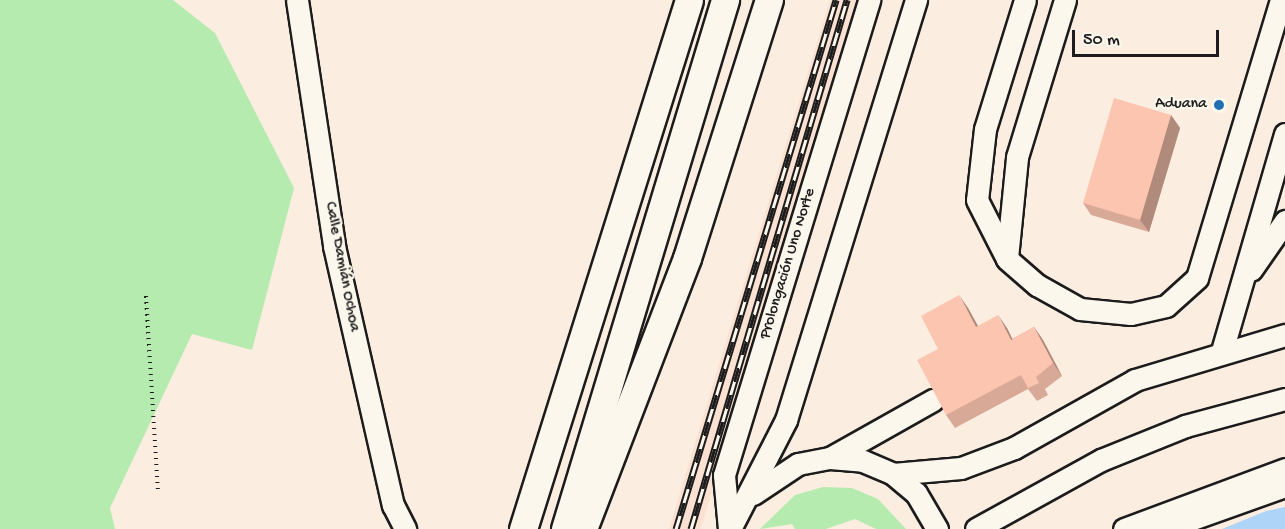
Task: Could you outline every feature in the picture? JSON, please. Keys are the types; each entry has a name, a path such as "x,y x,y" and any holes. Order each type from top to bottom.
{"main road":[{"path":"523,529 689,0"},
{"path":"565,529 725,0"},
{"path":"583,529 687,258 769,0"}],"street":[{"name":"Calle Damián Ochoa","path":"297,0 334,246 393,505 405,529"},
{"name":"Prolongación Uno Norte","path":"729,529 724,475 869,0"},
{"path":"729,529 786,420 915,0"},
{"path":"1025,0 986,129 977,200 1007,259 1037,285 1080,309 1131,314 1166,306 1197,278 1281,0"},
{"path":"1007,259 1017,157 1065,0"},
{"path":"1222,351 1285,134"},
{"path":"1241,285 1285,221"},
{"path":"893,474 961,468 1014,448 1100,395 1222,351 1285,335"},
{"path":"976,529 1101,460 1185,426 1285,399"},
{"path":"830,458 933,400"},
{"path":"729,529 745,502 769,478 798,464 830,458 863,461 893,474 916,493 937,529"},
{"path":"1124,529 1285,469"},
{"path":"1164,529 1285,486"}],"path":[{"path":"146,296 158,490"}],"shaded area":[{"path":"830,0 856,0 701,529 669,529"}],"green space":[{"path":"0,0 173,0 215,33 294,188 252,350 192,334 110,508 115,529 0,529"},
{"path":"823,487 852,488 878,499 906,529 876,529 855,519 826,529 795,529 792,524 760,529 795,495"}],"water":[{"path":"1285,507 1285,529 1222,529 1266,511"}],"building":[{"path":"1114,98 1171,115 1140,220 1083,203"},
{"path":"959,295 976,327 998,315 1011,340 1034,327 1053,363 1036,377 1039,383 1028,388 1021,375 946,415 917,360 938,349 921,316"}],"railway":[{"path":"676,529 836,0"},
{"path":"691,529 847,0"}],"place":[{"name":"Aduana","path":"1219,105"}]}
